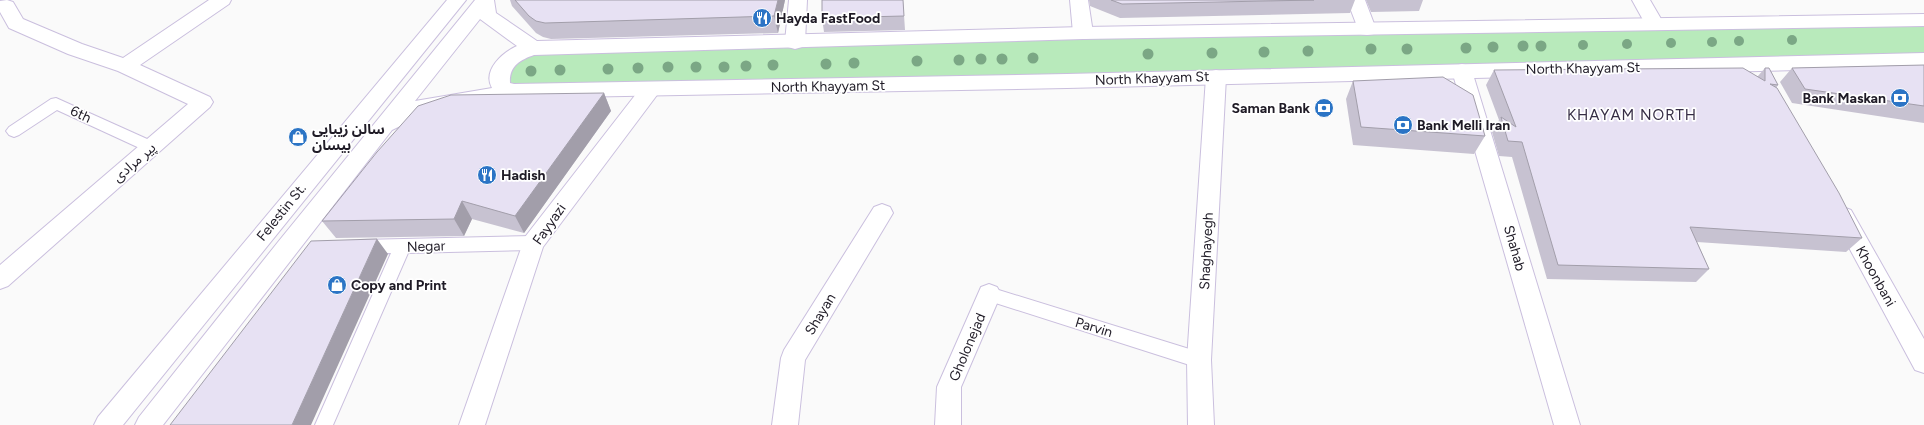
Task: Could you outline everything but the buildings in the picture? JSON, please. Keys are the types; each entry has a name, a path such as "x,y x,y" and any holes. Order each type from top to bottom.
{"main road":[{"path":"7,3 16,23 75,49 125,66 222,0"},
{"name":"Felestin St.","path":"107,425 457,0"},
{"path":"795,42 798,0"},
{"path":"1079,0 1083,33"},
{"path":"1356,0 1367,29"},
{"path":"1640,0 1655,24"},
{"path":"485,1 487,16 533,48"},
{"name":"Felestin St.","path":"148,425 384,125 485,1"},
{"path":"514,91 500,85 499,75 501,70 513,56 533,48 1083,33 1924,20"},
{"name":"North Khayyam St","path":"384,125 420,107 514,91 650,90 1924,60"},
{"path":"1758,64 1770,85"},
{"name":"پیر مرادی","path":"2,274 203,102 125,66"},
{"name":"Shahab","path":"1462,72 1567,425"},
{"name":"Shaghayegh","path":"1201,425 1199,360 1216,77"},
{"name":"Fayyazi","path":"472,425 533,243 650,90"},
{"name":"Khoonbani","path":"1831,196 1924,362"},
{"name":"Shayan","path":"785,425 793,358 882,213"},
{"name":"Gholonejad","path":"948,425 950,388 989,294"}],"lane":[{"name":"6th","path":"14,131 56,103 151,147"},
{"name":"Negar","path":"349,247 533,243"},
{"path":"324,425 402,247"},
{"name":"Parvin","path":"989,294 1199,360"}],"green space":[{"path":"1924,20 1924,60 514,91 501,70 527,50"}],"place":[{"name":"Hayda FastFood","path":"762,18"},
{"name":"Bank Maskan","path":"1900,98"},
{"name":"Saman Bank","path":"1324,108"},
{"name":"Bank Melli Iran","path":"1403,125"},
{"name":"سالن زیبایی بیسان","path":"298,137"},
{"name":"Hadish","path":"487,175"},
{"name":"Copy and Print","path":"337,285"}],"district":[{"name":"KHAYAM NORTH","path":"1632,115"}]}
